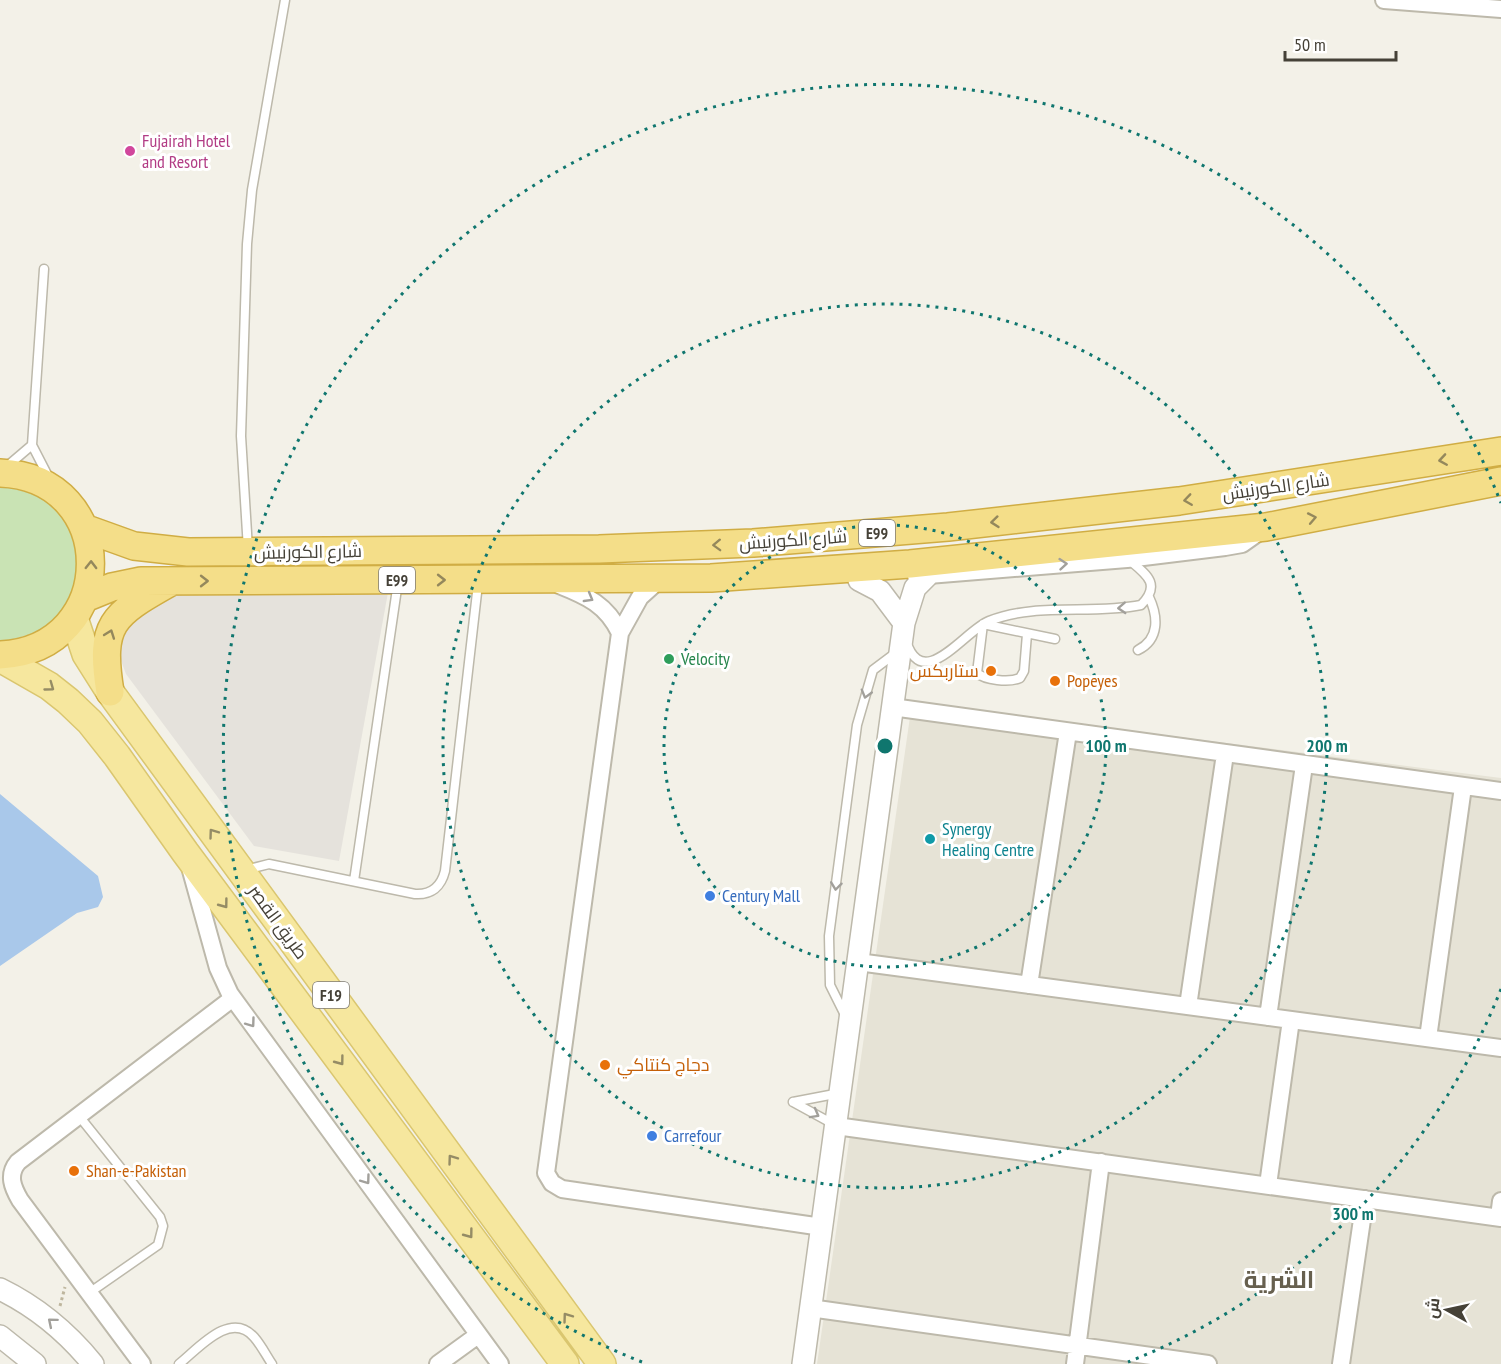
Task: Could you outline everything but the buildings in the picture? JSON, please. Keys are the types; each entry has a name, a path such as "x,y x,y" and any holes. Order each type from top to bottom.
{"highway":[{"name":"شارع الكورنيش","path":"84,528 117,542 152,549 248,553 600,549 753,543 948,527 1179,501 1501,451"},
{"path":"0,472 29,478 58,494 69,504 84,528 92,563 80,608 47,642 31,650 0,656"},
{"name":"شارع الكورنيش","path":"80,608 127,583 711,578 910,564 1266,527 1501,481"},
{"path":"110,692 105,648 116,620 132,603 172,581"}],"main road":[{"name":"طريق القصر","path":"80,608 86,654 110,692 602,1364"},
{"name":"طريق القصر","path":"0,656 49,686 90,722 565,1364"}],"street":[{"path":"1384,0 1501,9"},
{"path":"711,578 859,580 1127,559 1242,544 1266,527"},
{"path":"803,1364 904,623 915,588 927,576"},
{"path":"620,633 636,603 660,579"},
{"path":"546,580 597,602 611,616 620,633 620,689 546,1173 552,1183 562,1189 822,1227"},
{"path":"859,580 880,591 904,623"},
{"path":"892,707 1501,792"},
{"path":"1029,985 1068,732"},
{"path":"1188,1006 1225,754"},
{"path":"1268,1017 1304,765"},
{"path":"1428,1038 1462,787"},
{"path":"185,852 218,968 233,998 500,1364"},
{"path":"858,962 1501,1048"},
{"path":"142,1364 20,1200 11,1177 12,1169 18,1162 233,998"},
{"path":"1268,1185 1291,1020"},
{"path":"836,1126 1365,1199 1500,1212"},
{"path":"1075,1364 1101,1162"},
{"path":"1341,1364 1365,1199"},
{"path":"0,1288 35,1307 51,1320 93,1364"},
{"path":"810,1308 1208,1364"},
{"path":"438,1364 478,1335"},
{"path":"0,1336 35,1364"}],"lane":[{"path":"248,553 241,436 247,244 252,190 285,0"},
{"path":"44,269 32,445 58,494"},
{"path":"0,472 32,445"},
{"path":"1127,559 1147,574 1151,585 1149,597 1155,613 1155,630 1148,643 1138,650"},
{"path":"354,881 399,580"},
{"path":"242,872 255,866 269,864 423,894 438,887 443,879 479,580"},
{"path":"904,623 911,652 920,660 930,662 954,648 983,624 1039,611 1129,608 1141,605 1149,597"},
{"path":"983,624 1055,639"},
{"path":"983,624 976,668 981,676 1010,681 1020,678 1024,671 1027,634"},
{"path":"849,1023 830,984 829,936 857,725 873,670 900,650"},
{"path":"836,1126 794,1102 840,1093"},
{"path":"79,1116 160,1217 163,1226 158,1245 89,1293"},
{"path":"179,1364 218,1332 233,1328 254,1337 272,1364"}],"path":[{"path":"51,1320 62,1301 65,1280"}],"shaded area":[{"path":"389,587 339,861 254,846 126,674 120,658 119,640 123,622 167,591"},
{"path":"912,703 1501,778 1501,1364 817,1364"}],"green space":[{"path":"0,485 42,496 58,509 69,523 80,554 70,603 45,630 0,643"}],"water":[{"path":"0,794 98,876 103,897 98,907 77,913 0,966"}],"place":[{"name":"Fujairah Hotel and Resort","path":"130,151"},
{"name":"Velocity","path":"669,659"},
{"name":"ستاربكس","path":"991,671"},
{"name":"Popeyes","path":"1055,681"},
{"name":"Synergy Healing Centre","path":"930,839"},
{"name":"Century Mall","path":"710,896"},
{"name":"دجاج كنتاكي","path":"605,1065"},
{"name":"Carrefour","path":"652,1136"},
{"name":"Shan-e-Pakistan","path":"74,1171"}],"district":[{"name":"الشرية","path":"1279,1280"}]}
